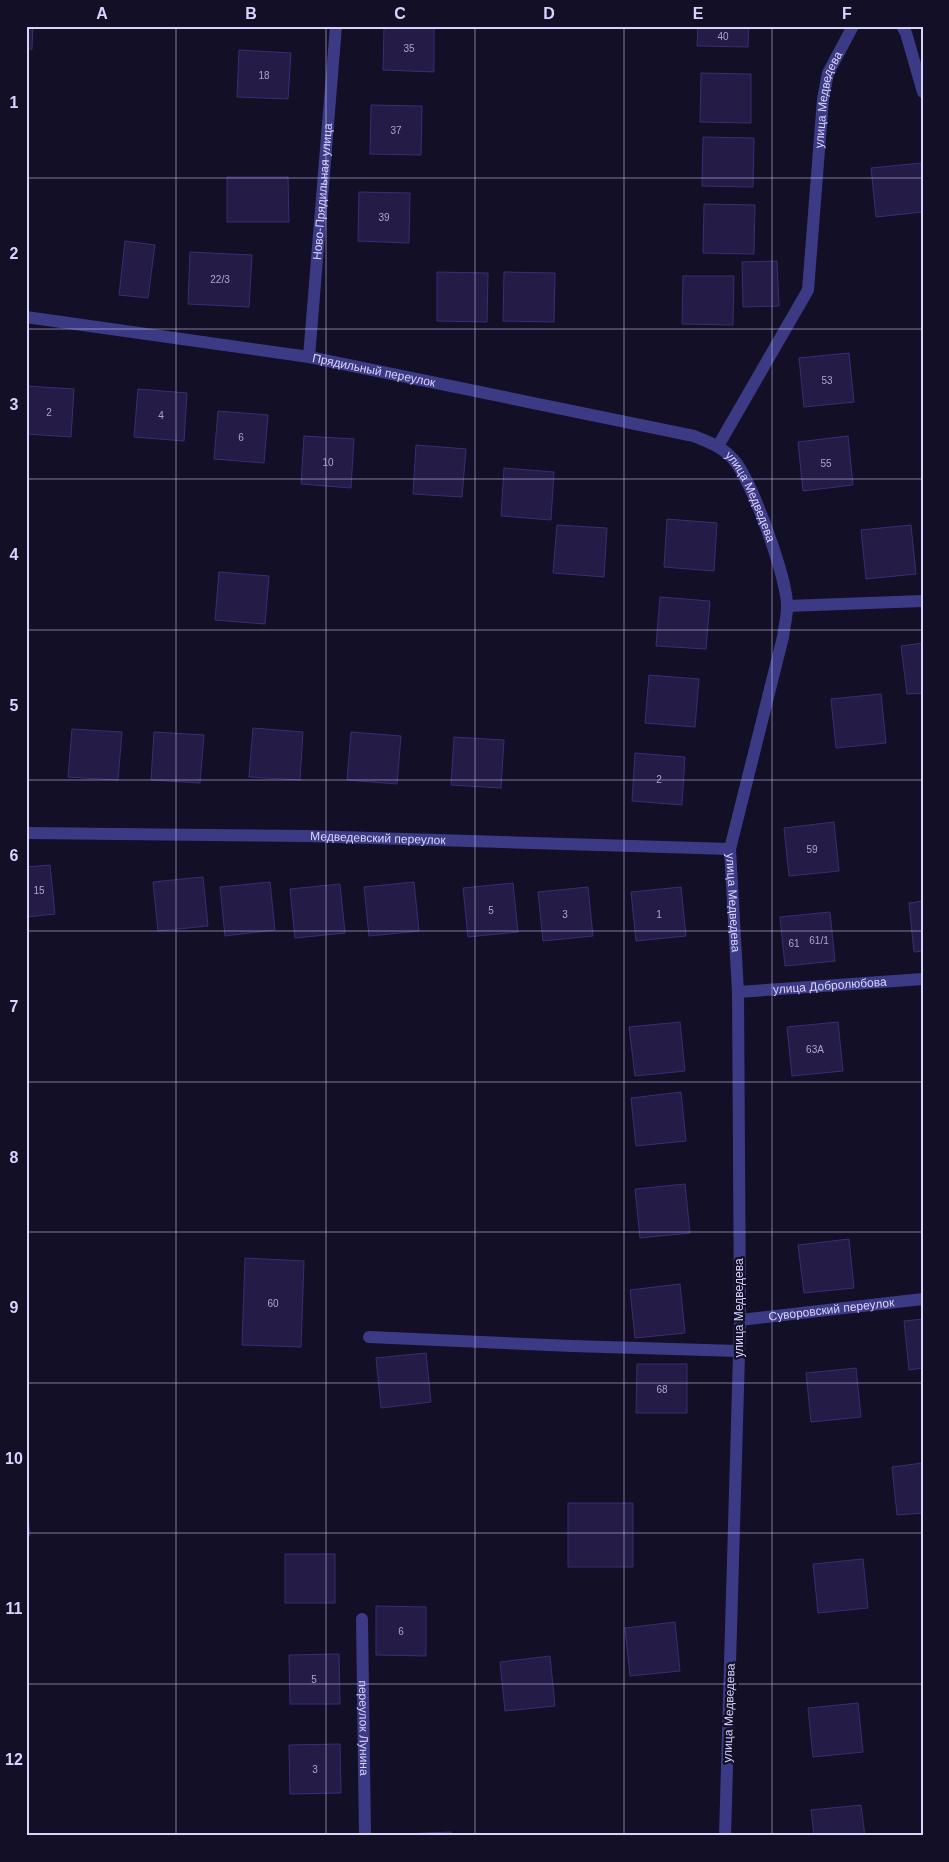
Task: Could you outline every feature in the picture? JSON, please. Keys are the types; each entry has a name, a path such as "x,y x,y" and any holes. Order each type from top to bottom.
{"street":[{"name":"Ново-Прядильная улица","path":"309,358 336,26"},
{"name":"улица Медведева","path":"725,1836 740,1320 738,992 730,849 783,638 788,606 782,572 746,479 734,459 718,446 808,290 826,82 828,73 853,26"},
{"path":"902,26 906,33 923,92"},
{"name":"Прядильный переулок","path":"26,317 309,358 694,436 718,446"},
{"path":"788,606 923,601"},
{"name":"Медведевский переулок","path":"26,833 306,836 730,849"},
{"name":"улица Добролюбова","path":"738,992 923,979"},
{"name":"Суворовский переулок","path":"740,1320 923,1299"},
{"path":"369,1337 562,1346 739,1351"},
{"name":"переулок Лунина","path":"362,1619 366,1836"}],"building":[{"path":"26,26 33,26 32,49 26,49"},
{"path":"384,26 434,26 434,72 383,70"},
{"path":"698,26 749,26 748,47 697,46"},
{"path":"239,50 291,53 288,99 237,97"},
{"path":"701,73 751,74 751,123 700,122"},
{"path":"371,105 422,106 421,155 370,154"},
{"path":"703,137 754,138 753,187 702,186"},
{"path":"921,163 923,212 876,217 871,168"},
{"path":"227,177 288,177 289,222 227,222"},
{"path":"359,192 410,193 409,243 358,241"},
{"path":"704,204 755,205 754,254 703,253"},
{"path":"125,241 155,245 148,298 119,295"},
{"path":"190,252 252,255 249,307 188,304"},
{"path":"777,261 779,306 743,307 742,262"},
{"path":"437,272 488,273 487,322 437,321"},
{"path":"504,272 555,273 554,322 503,321"},
{"path":"683,276 734,276 733,325 682,324"},
{"path":"849,353 854,402 804,407 799,358"},
{"path":"26,386 74,389 71,437 26,434"},
{"path":"138,389 187,393 184,441 134,437"},
{"path":"218,411 268,415 264,463 214,459"},
{"path":"304,436 354,439 351,488 301,484"},
{"path":"848,436 853,485 803,491 798,442"},
{"path":"416,445 466,449 462,497 413,494"},
{"path":"504,468 554,472 551,520 501,516"},
{"path":"667,519 717,523 714,571 664,567"},
{"path":"557,525 607,528 604,577 553,573"},
{"path":"911,525 916,574 866,579 861,530"},
{"path":"219,572 269,576 265,624 215,620"},
{"path":"660,597 710,601 706,649 656,646"},
{"path":"923,643 923,693 907,694 901,646"},
{"path":"649,675 699,679 695,727 645,723"},
{"path":"881,694 886,743 836,748 831,699"},
{"path":"253,728 303,732 300,780 249,777"},
{"path":"72,729 122,732 118,780 68,777"},
{"path":"154,732 204,735 200,783 151,780"},
{"path":"351,732 401,736 397,784 347,780"},
{"path":"454,737 504,740 501,788 451,785"},
{"path":"635,753 685,757 682,805 632,801"},
{"path":"834,822 839,871 789,876 784,828"},
{"path":"50,865 55,914 26,917 26,867"},
{"path":"203,877 208,926 158,931 153,882"},
{"path":"270,882 275,930 225,936 220,887"},
{"path":"414,882 419,931 369,936 364,887"},
{"path":"513,883 518,932 468,937 463,888"},
{"path":"340,884 345,933 295,938 290,889"},
{"path":"588,887 593,936 543,941 538,892"},
{"path":"681,887 686,936 636,941 631,892"},
{"path":"923,901 923,951 914,952 909,903"},
{"path":"830,912 835,961 785,966 780,917"},
{"path":"680,1022 685,1071 635,1076 629,1027"},
{"path":"838,1022 843,1071 792,1076 787,1027"},
{"path":"681,1092 686,1141 636,1146 631,1098"},
{"path":"685,1184 690,1233 640,1238 635,1189"},
{"path":"849,1239 854,1288 804,1293 798,1245"},
{"path":"245,1258 304,1261 301,1347 242,1345"},
{"path":"680,1284 685,1333 635,1338 630,1290"},
{"path":"923,1319 923,1368 909,1370 904,1321"},
{"path":"426,1353 431,1402 381,1408 376,1358"},
{"path":"637,1364 687,1364 687,1413 636,1413"},
{"path":"856,1368 861,1417 811,1422 806,1373"},
{"path":"923,1463 923,1513 897,1515 892,1467"},
{"path":"26,1497 30,1536 26,1536"},
{"path":"568,1503 633,1503 633,1567 568,1567"},
{"path":"285,1554 335,1554 335,1603 285,1603"},
{"path":"863,1559 868,1608 818,1613 813,1564"},
{"path":"376,1606 426,1607 426,1656 376,1655"},
{"path":"675,1622 680,1671 630,1676 625,1628"},
{"path":"339,1654 340,1704 290,1704 289,1655"},
{"path":"550,1656 555,1706 505,1711 500,1662"},
{"path":"858,1703 863,1752 813,1757 808,1708"},
{"path":"340,1744 341,1793 290,1794 289,1745"},
{"path":"861,1805 865,1836 814,1836 811,1810"},
{"path":"451,1832 451,1836 400,1836 400,1834"}]}
